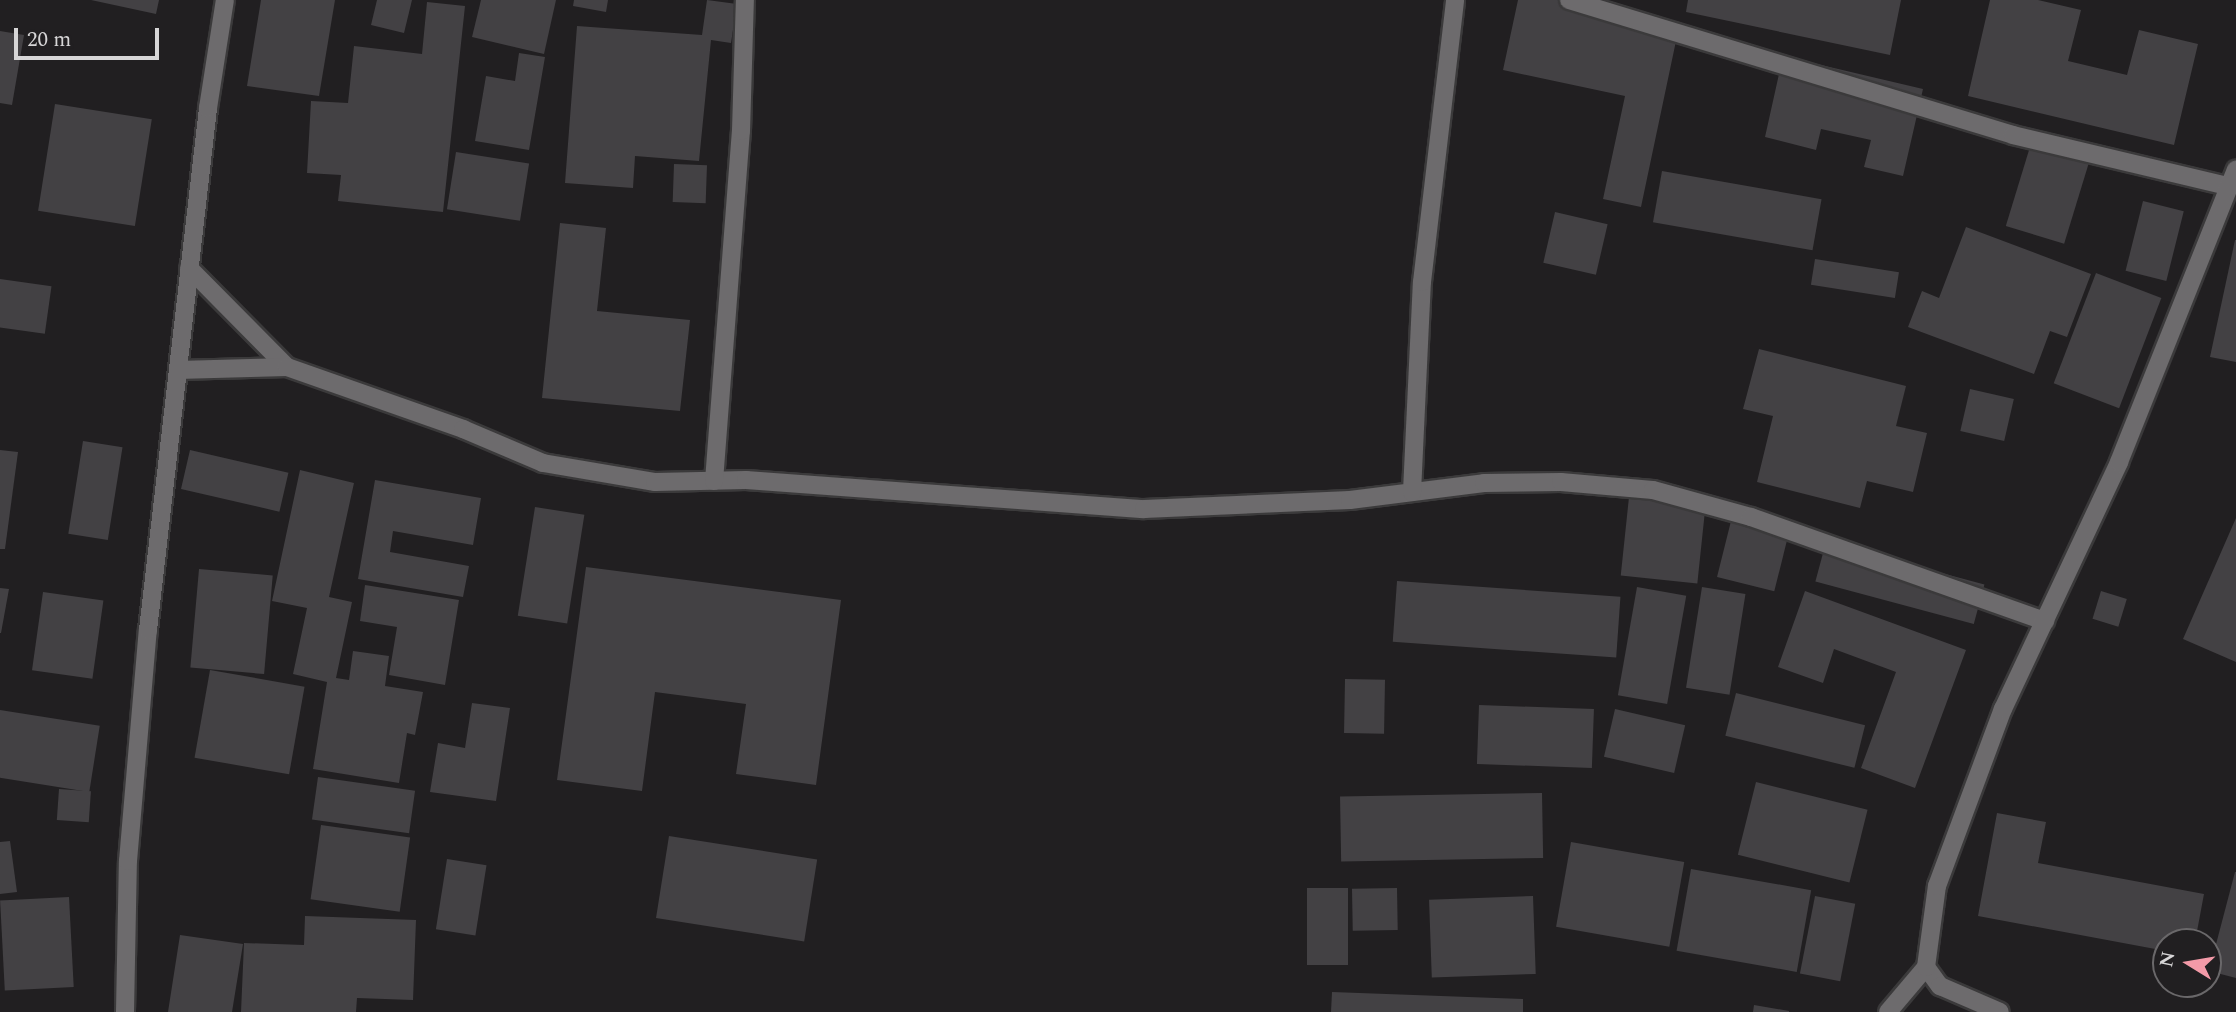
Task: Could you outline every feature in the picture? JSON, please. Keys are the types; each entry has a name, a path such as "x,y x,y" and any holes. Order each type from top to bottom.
{"street":[{"path":"125,1012 128,861 189,268 225,0"},
{"path":"714,481 740,144 745,0"},
{"path":"1412,492 1422,282 1454,0"},
{"path":"1569,0 2013,135 2227,186"},
{"path":"1888,1012 1926,967 1937,886 2003,709 2119,461 2236,169"},
{"path":"189,268 287,367"},
{"path":"178,370 287,367 463,429 543,463 655,482 822,484 1144,509 1350,500 1497,482 1561,482 1653,490 1751,517 2045,621"},
{"path":"1926,967 1940,986 2000,1012"}],"building":[{"path":"91,0 159,0 156,14"},
{"path":"261,0 335,0 319,96 247,86"},
{"path":"377,0 412,0 404,33 371,25"},
{"path":"481,0 556,0 544,54 472,37"},
{"path":"574,0 608,0 606,12 573,6"},
{"path":"707,0 737,4 731,43 711,40 699,161 635,156 633,188 565,183 577,26 702,35"},
{"path":"1518,0 1578,0 1680,22 1641,207 1603,199 1625,96 1503,70"},
{"path":"1688,0 1901,0 1890,55 1686,12"},
{"path":"1990,0 2038,0 2081,10 2068,61 2127,75 2139,30 2198,44 2174,145 1968,96"},
{"path":"427,2 465,6 443,212 338,201 341,175 307,173 311,101 348,103 354,46 422,54"},
{"path":"0,31 24,35 12,105 0,103"},
{"path":"519,53 545,57 529,150 475,141 486,76 515,81"},
{"path":"1783,56 1923,89 1903,176 1864,167 1871,140 1821,129 1816,150 1765,137"},
{"path":"55,104 152,119 135,226 38,211"},
{"path":"2033,137 2091,155 2064,244 2006,226"},
{"path":"456,152 529,164 520,221 447,209"},
{"path":"674,164 707,165 706,203 673,202"},
{"path":"1662,171 1822,199 1813,250 1653,222"},
{"path":"2143,201 2184,211 2166,281 2126,271"},
{"path":"1555,212 1608,224 1596,275 1543,263"},
{"path":"560,223 606,228 597,311 690,320 680,411 542,398"},
{"path":"1966,227 2091,274 2067,337 2050,331 2034,374 1908,327 1922,291 1939,298"},
{"path":"2236,240 2236,362 2210,357"},
{"path":"1815,259 1899,272 1895,298 1811,285"},
{"path":"2096,273 2161,298 2119,408 2054,383"},
{"path":"0,279 51,286 45,334 0,327"},
{"path":"1759,349 1906,386 1896,426 1927,433 1913,492 1867,481 1860,508 1757,482 1773,416 1743,409"},
{"path":"1970,389 2014,399 2004,441 1960,431"},
{"path":"83,441 123,447 108,540 68,534"},
{"path":"0,450 18,452 5,549 0,549"},
{"path":"190,450 288,473 279,512 181,489"},
{"path":"300,470 354,483 329,597 352,602 336,678 349,680 353,651 389,656 385,686 423,692 415,735 407,733 399,783 313,769 327,682 293,674 307,608 272,601"},
{"path":"375,480 481,498 473,545 393,531 390,552 469,566 463,597 358,579"},
{"path":"1629,497 1706,505 1697,584 1621,576"},
{"path":"535,507 584,515 567,623 518,616"},
{"path":"1733,513 1790,527 1774,591 1717,577"},
{"path":"2236,518 2236,662 2183,639"},
{"path":"1826,542 1984,584 1974,624 1815,582"},
{"path":"586,567 841,600 816,785 736,774 746,704 655,692 642,791 557,780"},
{"path":"199,569 273,575 264,674 190,668"},
{"path":"1397,581 1620,597 1616,657 1393,642"},
{"path":"365,585 459,600 445,685 389,675 397,627 360,621"},
{"path":"1637,587 1686,596 1667,704 1618,695"},
{"path":"1702,587 1745,594 1730,695 1686,688"},
{"path":"0,588 9,589 1,633 0,633"},
{"path":"1805,591 1966,650 1915,788 1861,768 1896,672 1834,649 1823,683 1778,667"},
{"path":"2101,591 2127,599 2118,627 2093,619"},
{"path":"43,592 103,600 92,679 32,670"},
{"path":"210,670 305,687 289,774 195,758"},
{"path":"1345,679 1385,680 1384,734 1344,733"},
{"path":"1736,693 1865,725 1854,768 1725,736"},
{"path":"472,703 510,708 496,801 430,792 438,743 465,748"},
{"path":"1479,705 1594,709 1592,768 1477,764"},
{"path":"1615,709 1685,725 1674,773 1604,757"},
{"path":"0,710 100,726 89,792 0,778"},
{"path":"318,777 415,791 409,833 312,820"},
{"path":"1756,782 1868,810 1849,883 1738,855"},
{"path":"59,789 91,791 89,822 57,820"},
{"path":"1542,793 1543,858 1341,862 1340,797"},
{"path":"1997,813 2046,822 2038,863 2204,894 2198,928 2152,928 2152,948 1978,916"},
{"path":"321,825 410,838 400,912 311,899"},
{"path":"669,836 817,859 804,941 656,918"},
{"path":"10,841 17,892 0,894 0,842"},
{"path":"1571,842 1684,862 1669,947 1556,927"},
{"path":"447,859 487,865 475,935 436,929"},
{"path":"1691,869 1811,890 1797,972 1677,951"},
{"path":"2236,872 2236,978 2222,974 2220,928"},
{"path":"1307,888 1348,888 1348,965 1307,965"},
{"path":"1397,888 1398,930 1353,931 1352,889"},
{"path":"1533,896 1536,974 1432,978 1429,900"},
{"path":"1815,896 1855,904 1840,981 1800,974"},
{"path":"69,897 74,987 5,990 0,901"},
{"path":"305,916 416,920 413,1000 357,998 356,1012 241,1012 244,943 304,945"},
{"path":"180,935 243,944 232,1012 168,1012"},
{"path":"1332,992 1523,999 1523,1012 1331,1012"},
{"path":"1754,1005 1789,1011 1789,1012 1753,1012"}]}
